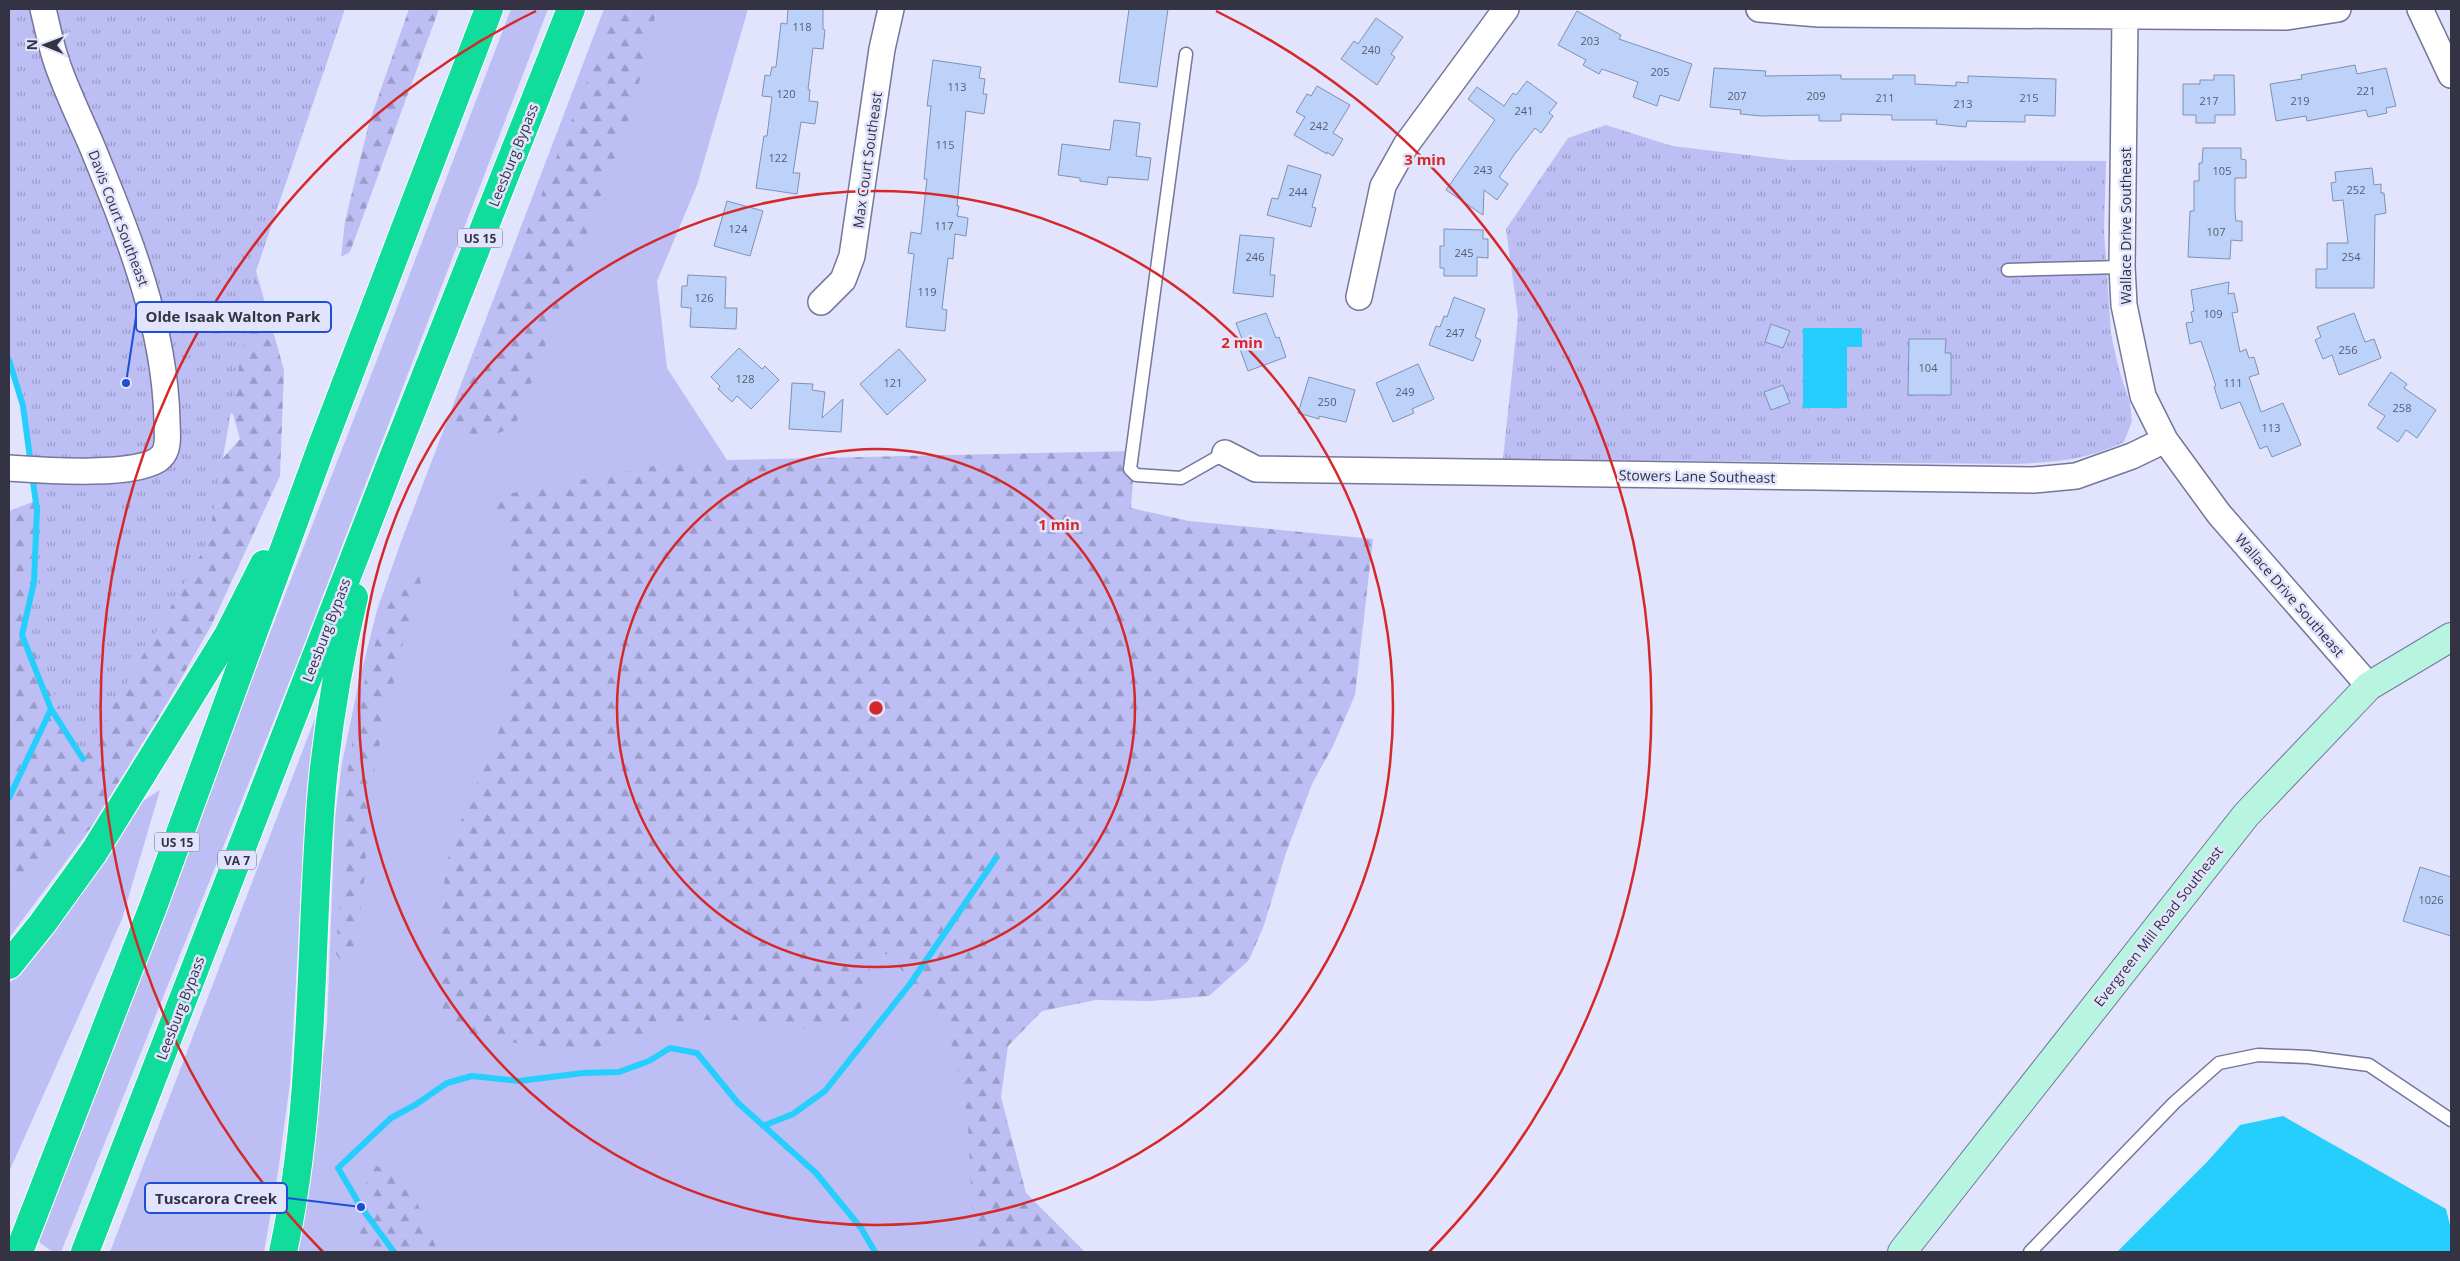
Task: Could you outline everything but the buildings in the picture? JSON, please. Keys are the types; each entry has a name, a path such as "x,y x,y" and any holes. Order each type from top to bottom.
{"highway":[{"name":"US 15","path":"22,1242 153,907 321,448 489,9"},
{"name":"Leesburg Bypass","path":"85,1252 389,468 571,9"},
{"path":"9,965 42,924 94,852 228,636 321,448"},
{"path":"283,1252 297,1169 305,1085 322,788 344,638 389,468"}],"main road":[{"name":"Evergreen Mill Road Southeast","path":"1902,1252 2246,815 2368,686 2451,637"}],"street":[{"name":"Davis Court Southeast","path":"12,468 56,470 134,468 149,465 160,459 165,453 167,438 167,396 152,312 144,281 102,170 56,58 43,9"},
{"name":"Max Court Southeast","path":"821,302 842,280 852,256 882,49 891,9"},
{"path":"1359,297 1383,186 1406,145 1506,9"},
{"path":"1759,9 1819,14 2125,17 2287,17 2338,9"},
{"path":"2420,9 2451,75"},
{"name":"Wallace Drive Southeast","path":"2125,17 2122,267 2124,305 2144,396 2165,440 2219,514 2368,686"},
{"name":"Stowers Lane Southeast","path":"1225,453 1256,469 2034,480 2076,476 2132,456 2165,440"}],"lane":[{"path":"1186,54 1130,469 1136,475 1181,478 1225,453"},
{"path":"2008,270 2122,267"},
{"path":"2030,1252 2174,1103 2219,1063 2258,1055 2308,1057 2369,1065 2451,1120"}],"green space":[{"path":"9,9 345,9 256,271 208,542 83,759 24,627 34,582 37,510 23,406 9,360"},
{"path":"409,9 439,9 350,252 341,257 345,221 369,123"},
{"path":"511,9 548,9 298,660 61,1252 53,1252 39,1242 43,1212 375,365"},
{"path":"604,9 748,9 697,185 657,281 667,368 727,460 978,1019 1020,1252 297,1252 327,1026 335,818 342,763 358,686 377,610 402,539"},
{"path":"616,9 657,9 632,111 515,427 473,442 455,426 457,406"},
{"path":"1606,125 1672,146 1789,160 2106,161 2104,231 2111,334 2119,370 2130,403 2132,421 2124,442 2097,453 2071,459 2016,464 1503,459 1518,316 1506,229 1568,138"},
{"path":"256,271 284,370 280,476 211,626 167,703 90,829 9,888 9,511 77,485 190,478 223,458 240,439 233,414 206,405"},
{"path":"1135,451 1131,508 1189,521 1373,539 1355,695 1333,746 1312,784 1286,853 1264,925 1249,960 1209,996 1150,1001 1096,1000 1042,1011 1008,1046 1001,1097 1026,1193 1085,1252 974,1252 968,1124 962,1084 949,1036 890,954 872,954 865,1002 850,1025 796,1028 736,1020 692,1020 593,1048 548,1047 458,1036 443,1012 436,934 450,847 509,707 514,590 509,533 475,500 680,461"},
{"path":"410,570 419,574 421,584 404,639 383,726 370,796 364,881 357,937 353,953 343,964 336,954 348,765 365,680 384,613 396,583"},
{"path":"329,682 310,794 303,859 290,1083 278,1172 264,1252 110,1252"},
{"path":"160,790 122,919 9,1172 9,984 44,943 92,879 143,801"},
{"path":"90,829 9,938 9,888"},
{"path":"369,1164 405,1174 438,1252 354,1252 359,1239"}],"shaded area":[{"path":"1803,328 1862,328 1862,347 1847,347 1847,408 1803,408"},
{"path":"2283,1116 2446,1209 2451,1229 2451,1252 2117,1252 2207,1162 2240,1125"}],"waterway":[{"path":"9,360 23,406 31,465"},
{"path":"32,475 37,510 34,582 22,635 51,709 83,759"},
{"path":"9,798 51,709"},
{"path":"763,1126 793,1114 825,1091 910,984 996,858"},
{"path":"394,1252 361,1207 338,1168 391,1118 415,1105 447,1083 472,1076 519,1081 583,1073 619,1072 649,1061 670,1048 697,1053 738,1103 816,1173 861,1228 875,1252"}],"place":[{"name":"Olde Isaak Walton Park","path":"126,383"},
{"name":"Tuscarora Creek","path":"361,1207"}]}
